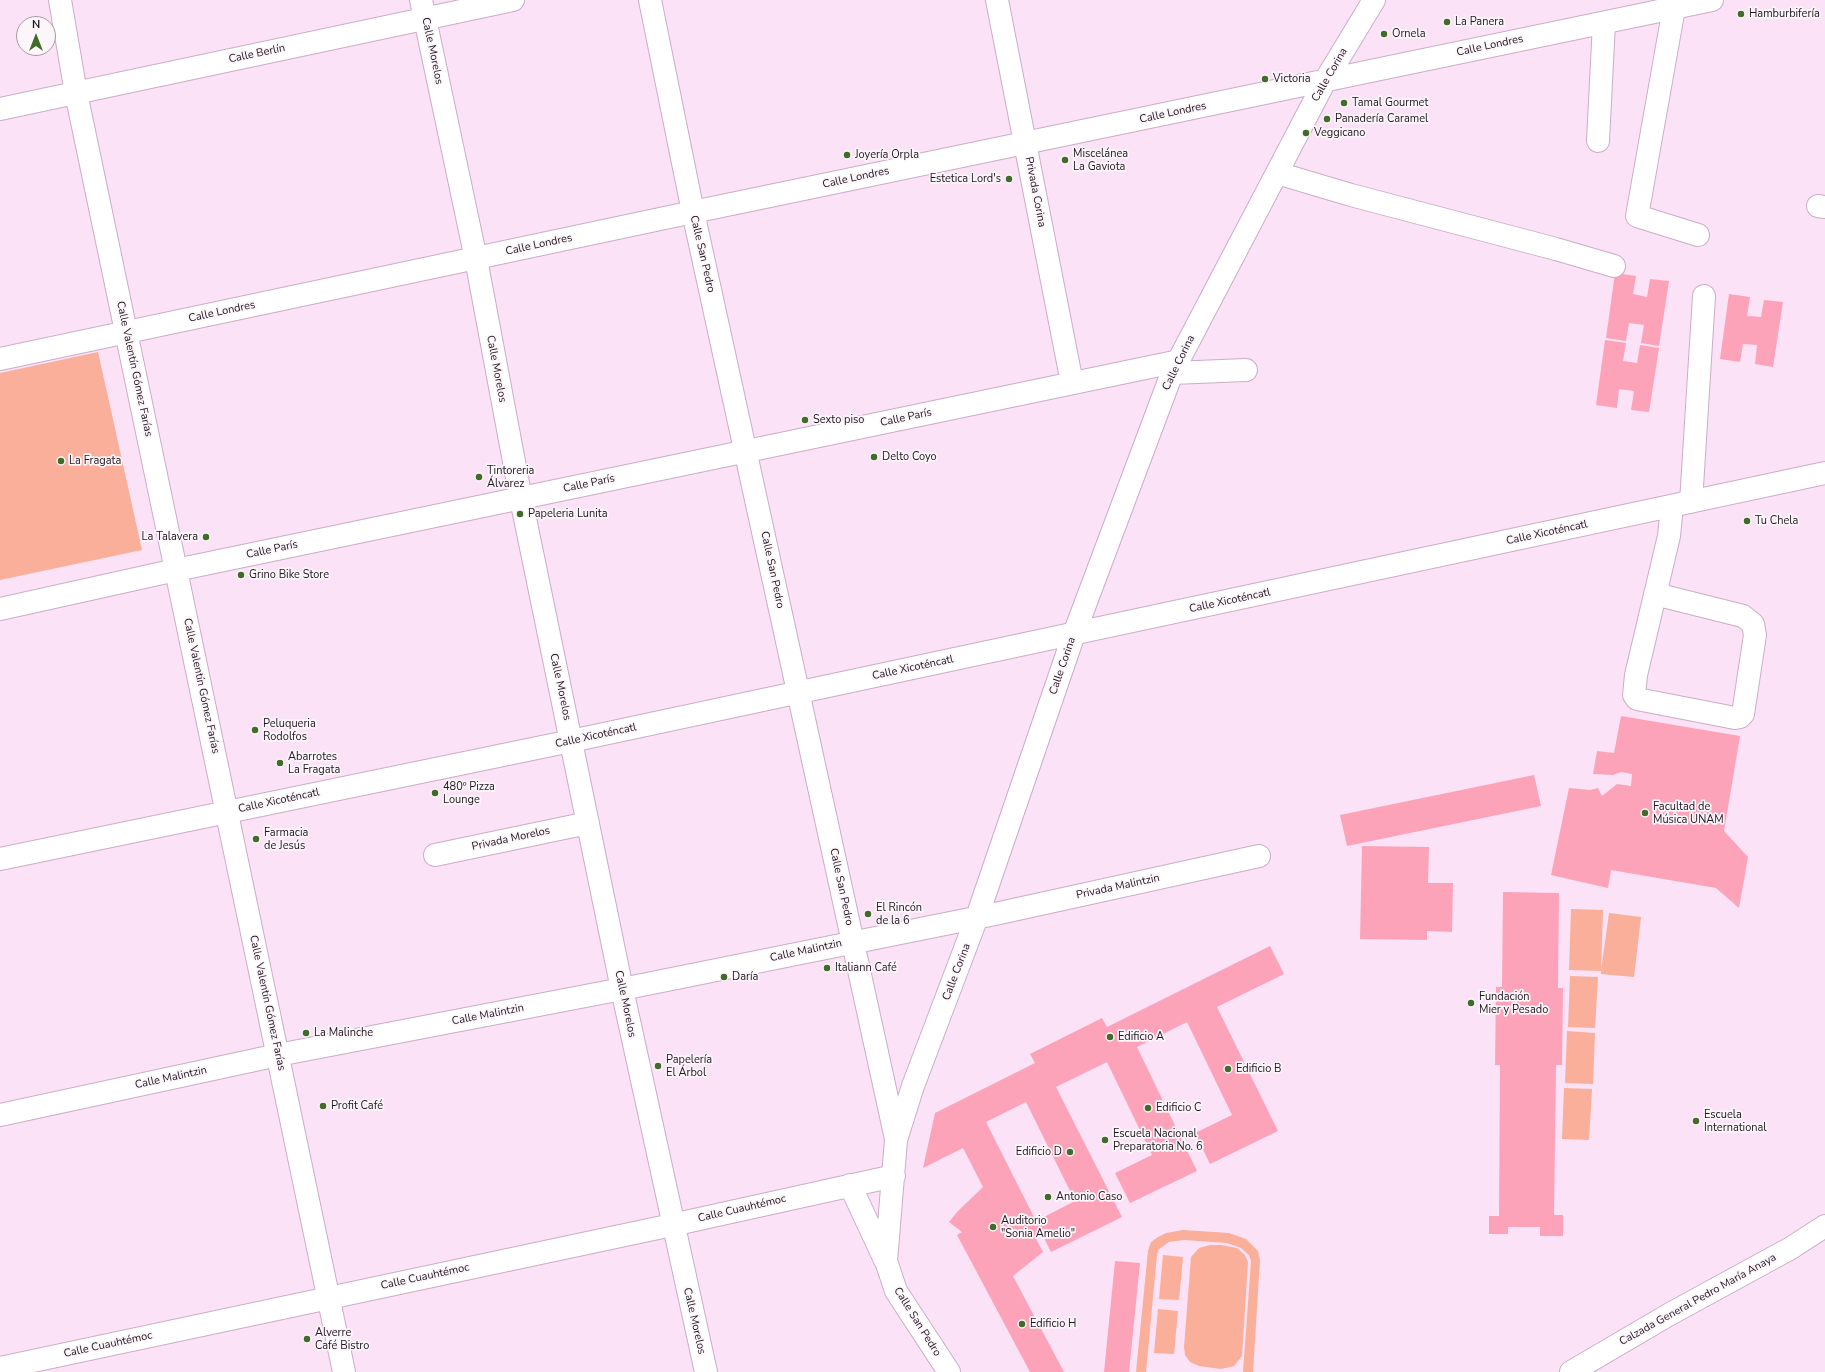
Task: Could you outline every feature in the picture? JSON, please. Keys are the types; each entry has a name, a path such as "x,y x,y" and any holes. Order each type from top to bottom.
{"street":[{"name":"Calle Valentín Gómez Farías","path":"60,0 76,93 228,811 344,1372"},
{"name":"Calle Berlín","path":"0,109 76,93 424,9 513,0"},
{"name":"Calle San Pedro","path":"650,0 693,212 896,1140"},
{"name":"Privada Corina","path":"997,0 1072,384"},
{"name":"Calle Corina","path":"894,1176 896,1140 913,1086 977,917 1074,634 1175,367 1286,176 1325,81 1374,0"},
{"name":"Calle Londres","path":"0,359 693,212 1026,144 1712,0"},
{"path":"1674,8 1637,216 1698,235"},
{"name":"Calle Morelos","path":"424,9 476,259 521,499 622,989 672,1225 706,1372"},
{"path":"1598,141 1604,23"},
{"path":"1286,176 1614,266"},
{"path":"1655,594 1743,616 1753,624 1755,635 1743,714 1740,717 1735,718 1637,699 1634,695 1636,675 1655,594 1669,536 1682,504 1704,296"},
{"name":"Calle París","path":"0,609 176,570 1072,384 1175,367 1246,370"},
{"name":"Calle Xicoténcatl","path":"0,859 571,741 1825,473"},
{"name":"Privada Morelos","path":"435,855 588,823"},
{"name":"Privada Malintzin","path":"977,917 1259,856"},
{"name":"Calle Malintzin","path":"0,1115 278,1055 622,989 977,917"},
{"name":"Calle San Pedro","path":"894,1176 886,1261 896,1291 949,1372"},
{"name":"Calle Cuauhtémoc","path":"0,1368 672,1225 894,1176"},
{"path":"850,1185 886,1261"},
{"name":"Calzada General Pedro María Anaya","path":"1571,1372 1670,1314 1791,1248 1825,1226"}],"shaded area":[{"name":"La Fragata","path":"98,352 142,550 0,580 0,373"},
{"path":"1571,909 1603,910 1601,971 1569,970"},
{"path":"1609,913 1641,917 1634,977 1601,974"},
{"path":"1570,976 1598,977 1595,1028 1568,1027"},
{"path":"1567,1031 1595,1033 1593,1084 1565,1083"},
{"path":"1564,1088 1592,1089 1589,1140 1562,1139"},
{"path":"1183,1230 1229,1233 1246,1239 1258,1251 1260,1260 1253,1372 1243,1372 1251,1261 1249,1255 1241,1248 1227,1243 1184,1240 1169,1242 1159,1249 1157,1254 1146,1372 1136,1372 1148,1251 1151,1242 1158,1237 1166,1233"},
{"path":"1210,1245 1221,1245 1237,1248 1245,1255 1248,1262 1242,1356 1234,1366 1221,1369 1199,1366 1190,1362 1185,1355 1184,1347 1191,1257 1199,1248"},
{"path":"1163,1255 1183,1257 1179,1300 1159,1299"},
{"path":"1158,1309 1178,1311 1174,1354 1154,1353"}],"building":[{"path":"1615,273 1636,276 1633,294 1647,297 1650,279 1669,281 1659,346 1641,343 1644,325 1629,323 1626,341 1606,338"},
{"path":"1729,294 1750,297 1747,316 1761,317 1764,300 1783,302 1773,367 1755,364 1757,345 1743,344 1740,362 1720,359"},
{"path":"1605,340 1626,343 1623,361 1637,363 1640,345 1659,348 1649,412 1631,410 1634,391 1619,389 1617,408 1596,405"},
{"name":"Facultad de Música UNAM","path":"1621,716 1740,736 1724,831 1748,857 1739,908 1716,888 1611,870 1608,888 1551,875 1569,788 1590,790 1598,788 1602,796 1617,784 1631,786 1632,774 1621,772 1613,775 1593,774 1597,751 1614,753"},
{"path":"1534,775 1541,806 1347,846 1340,815"},
{"path":"1362,846 1429,847 1428,883 1453,883 1452,932 1427,931 1427,940 1360,939"},
{"path":"1503,892 1559,893 1558,988 1563,988 1562,1065 1556,1065 1554,1215 1563,1215 1563,1236 1540,1236 1540,1227 1508,1227 1508,1234 1489,1234 1489,1216 1499,1216 1500,1065 1495,1065 1496,987 1502,987"},
{"path":"1270,946 1284,974 1217,1007 1278,1131 1210,1164 1195,1133 1232,1115 1187,1022 1137,1047 1197,1171 1130,1203 1115,1173 1152,1155 1107,1062 1056,1087 1122,1217 1051,1252 1042,1234 1035,1237 1043,1252 1013,1276 1064,1372 1030,1372 957,1235 962,1232 949,1222 958,1211 983,1187 963,1148 923,1168 935,1113 1035,1063 1030,1054 1102,1018 1107,1027","holes":["1026,1102 1075,1201 1036,1221 986,1122"]},
{"path":"1115,1261 1140,1263 1129,1372 1104,1372"}],"place":[{"name":"Hamburbifería","path":"1741,14"},
{"name":"La Panera","path":"1447,22"},
{"name":"Ornela","path":"1384,34"},
{"name":"Victoria","path":"1265,79"},
{"name":"Tamal Gourmet","path":"1344,103"},
{"name":"Panadería Caramel","path":"1327,119"},
{"name":"Veggicano","path":"1306,133"},
{"name":"Joyería Orpla","path":"847,155"},
{"name":"Miscelánea La Gaviota","path":"1065,160"},
{"name":"Estetica Lord's","path":"1009,179"},
{"name":"Sexto piso","path":"805,420"},
{"name":"Delto Coyo","path":"874,457"},
{"name":"La Fragata","path":"61,461"},
{"name":"Tintoreria Álvarez","path":"479,477"},
{"name":"Papeleria Lunita","path":"520,514"},
{"name":"Tu Chela","path":"1747,521"},
{"name":"La Talavera","path":"206,537"},
{"name":"Grino Bike Store","path":"241,575"},
{"name":"Peluqueria Rodolfos","path":"255,730"},
{"name":"Abarrotes La Fragata","path":"280,763"},
{"name":"480º Pizza Lounge","path":"435,793"},
{"name":"Facultad de Música UNAM","path":"1645,813"},
{"name":"Farmacia de Jesús","path":"256,839"},
{"name":"El Rincón de la 6","path":"868,914"},
{"name":"Italiann Café","path":"827,968"},
{"name":"Daría","path":"724,977"},
{"name":"Fundación Mier y Pesado","path":"1471,1003"},
{"name":"La Malinche","path":"306,1033"},
{"name":"Edificio A","path":"1110,1037"},
{"name":"Papelería El Árbol","path":"658,1066"},
{"name":"Edificio B","path":"1228,1069"},
{"name":"Profit Café","path":"323,1106"},
{"name":"Edificio C","path":"1148,1108"},
{"name":"Escuela International","path":"1696,1121"},
{"name":"Escuela Nacional Preparatoria No. 6","path":"1105,1140"},
{"name":"Edificio D","path":"1070,1152"},
{"name":"Antonio Caso","path":"1048,1197"},
{"name":"Auditorio \"Sonia Amelio\"","path":"993,1227"},
{"name":"Edificio H","path":"1022,1324"},
{"name":"Alverre Café Bistro","path":"307,1339"}]}
